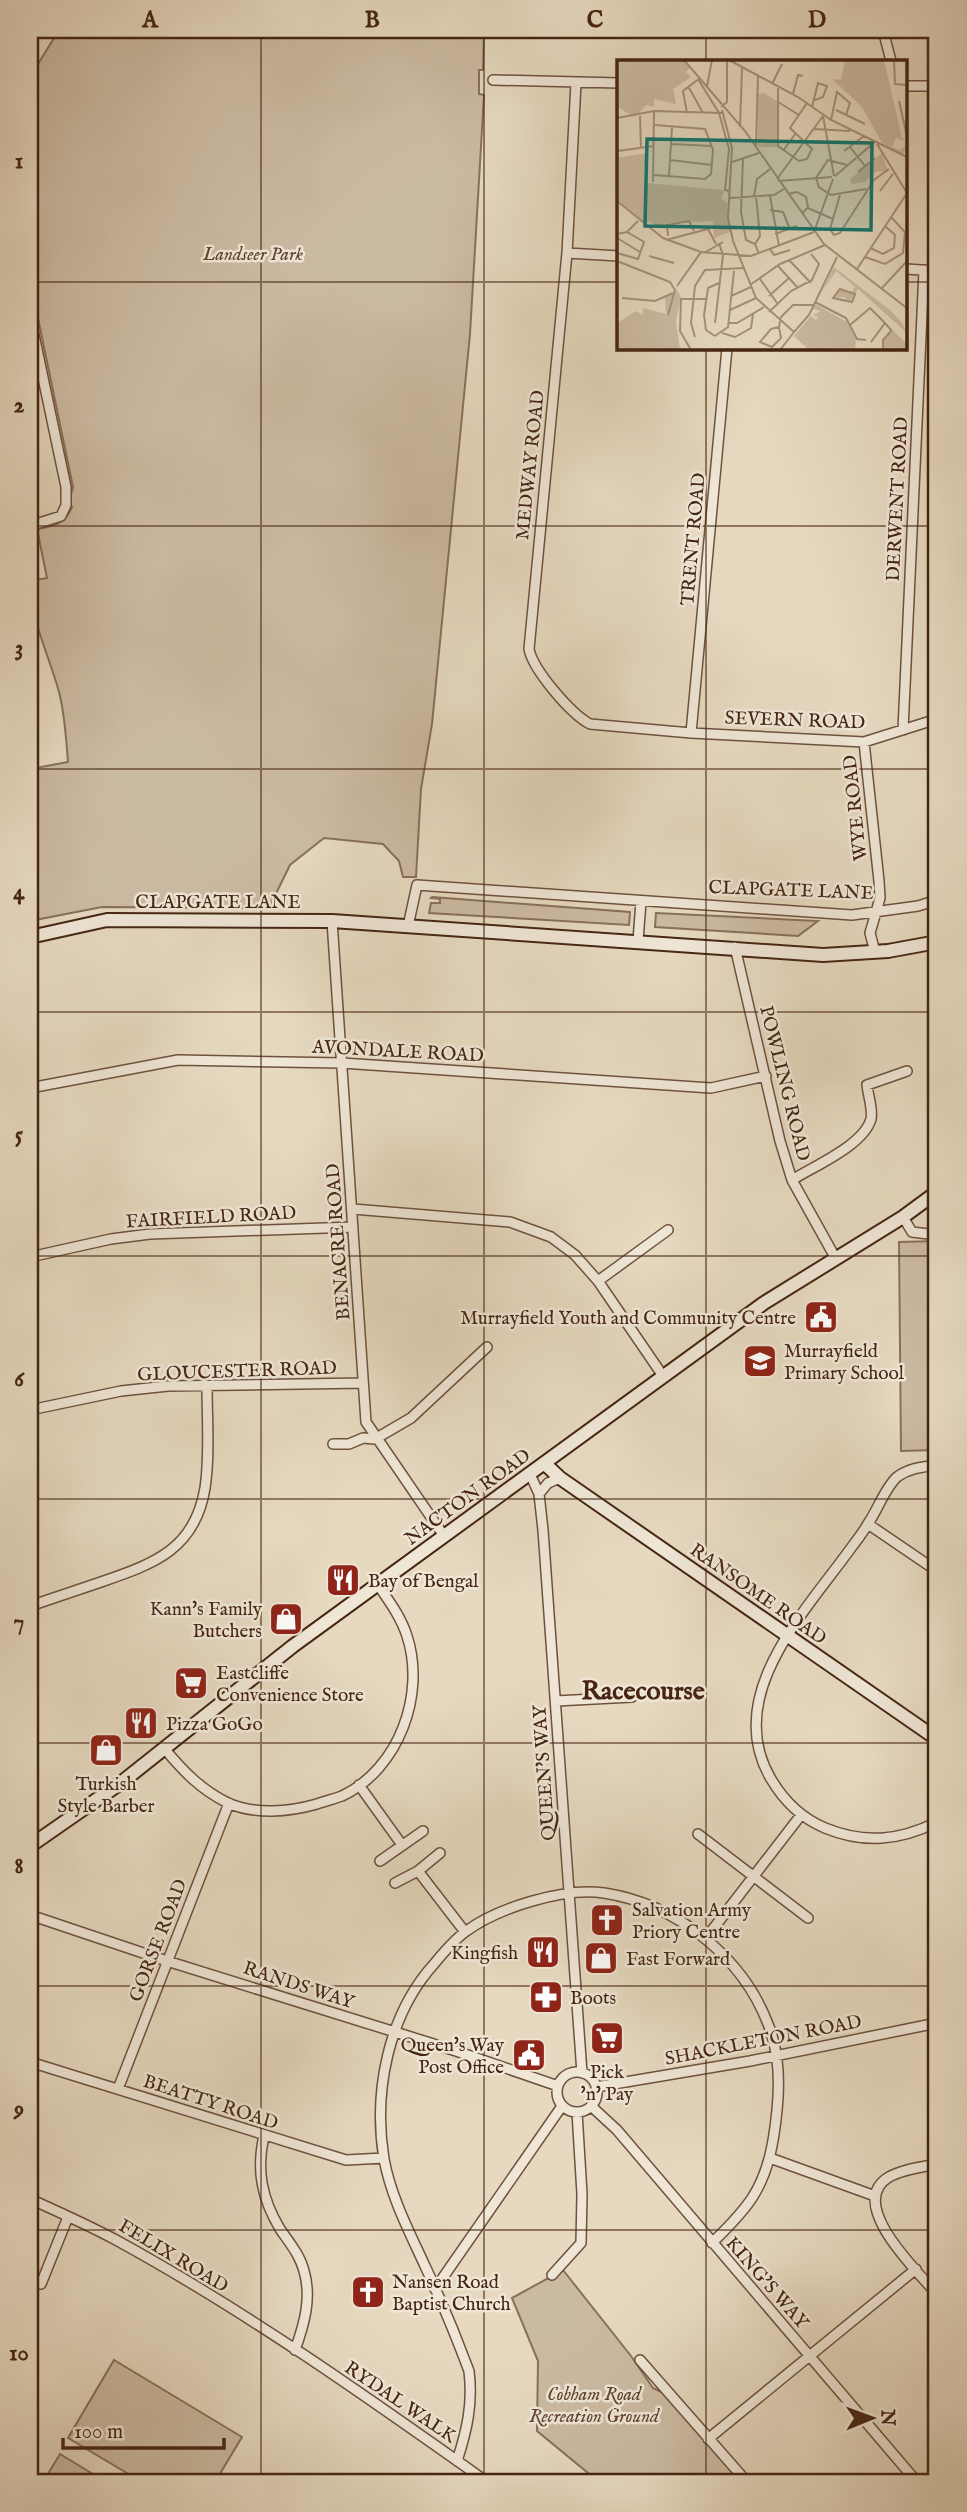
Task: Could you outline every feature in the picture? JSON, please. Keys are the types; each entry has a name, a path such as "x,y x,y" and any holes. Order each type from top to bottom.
{"street":[{"path":"883,30 891,60"},
{"path":"493,80 617,83"},
{"name":"MEDWAY ROAD","path":"576,83 567,253 530,636 531,657 535,666 579,719 590,724 691,733"},
{"path":"908,86 937,86"},
{"path":"567,253 617,256"},
{"path":"908,269 937,271"},
{"name":"DERWENT ROAD","path":"903,730 924,270"},
{"path":"30,316 66,487 66,505 61,516 30,526"},
{"name":"TRENT ROAD","path":"691,733 727,350"},
{"name":"SEVERN ROAD","path":"691,733 864,742 937,719"},
{"name":"WYE ROAD","path":"864,742 880,898 870,933 874,952"},
{"name":"CLAPGATE LANE","path":"408,926 417,885 852,915 918,906 937,900"},
{"path":"638,942 642,901"},
{"name":"CLAPGATE LANE","path":"30,937 107,920 332,921 823,955 874,952 937,942"},
{"name":"BENACRE ROAD","path":"332,921 366,1422 375,1439 444,1536"},
{"name":"POWLING ROAD","path":"735,947 779,1142 792,1180 836,1259"},
{"name":"AVONDALE ROAD","path":"30,1088 178,1060 342,1063 711,1088 766,1076"},
{"path":"792,1180 854,1143 865,1131 871,1117 867,1085 906,1071"},
{"name":"NACTON ROAD","path":"30,1846 122,1782 293,1646 764,1303 903,1217 937,1192"},
{"path":"352,1209 510,1222 551,1237 575,1255 598,1281 663,1376"},
{"path":"903,1217 912,1232 937,1235"},
{"name":"FAIRFIELD ROAD","path":"30,1257 150,1234 353,1227"},
{"path":"598,1281 668,1230"},
{"path":"333,1444 349,1444 363,1438 375,1439 411,1418 487,1347"},
{"name":"GLOUCESTER ROAD","path":"30,1410 121,1391 167,1386 363,1383"},
{"path":"30,1606 150,1565 168,1553 186,1535 198,1511 205,1488 207,1386"},
{"name":"RANSOME ROAD","path":"544,1463 560,1478 937,1739"},
{"path":"937,1466 914,1468 893,1481 869,1524 788,1636 766,1673 758,1695 756,1726 758,1748 766,1771 779,1793 814,1824 837,1833 874,1840 895,1838 937,1822"},
{"name":"QUEEN'S WAY","path":"530,1474 539,1494 582,2073"},
{"path":"539,1494 548,1483 560,1478"},
{"path":"869,1524 937,1570"},
{"path":"164,1748 196,1783 229,1803 259,1810 292,1810 342,1796 359,1785 383,1762 401,1731 413,1687 412,1653 407,1633 378,1585"},
{"path":"556,1702 632,1697"},
{"path":"359,1785 402,1845"},
{"name":"GORSE ROAD","path":"118,2090 229,1803"},
{"path":"705,1938 801,1815"},
{"path":"380,1861 423,1831"},
{"path":"698,1834 808,1918"},
{"path":"394,1883 418,1871 440,1853"},
{"path":"418,1871 465,1932"},
{"path":"457,2461 469,2422 471,2381 466,2361 392,2193 384,2158 381,2094 394,2033 407,2001 423,1975 465,1932 503,1911 568,1892 602,1892 653,1907 705,1938 733,1966 756,1999 768,2025 776,2056 779,2096 770,2158 753,2196 740,2215 712,2243"},
{"name":"RANDS WAY","path":"30,1915 167,1961 468,2054 558,2086"},
{"name":"SHACKLETON ROAD","path":"596,2087 776,2056 937,2023"},
{"name":"BEATTY ROAD","path":"30,2062 346,2160 384,2158"},
{"path":"582,2073 592,2080 596,2087 595,2099 591,2106 577,2112 562,2106 557,2094 558,2086 564,2077 582,2073"},
{"path":"435,2289 562,2106"},
{"name":"KING'S WAY","path":"591,2106 617,2130 917,2482"},
{"path":"552,2275 581,2244 582,2194 577,2112"},
{"path":"264,2136 259,2156 260,2180 267,2205 304,2270 308,2291 304,2322 295,2350"},
{"path":"770,2158 875,2196"},
{"path":"937,2164 903,2171 888,2178 880,2185 875,2196 875,2208 882,2227 937,2294"},
{"name":"FELIX ROAD","path":"30,2199 116,2240 295,2350"},
{"path":"41,2284 68,2217"},
{"path":"708,2439 916,2269"},
{"name":"RYDAL WALK","path":"295,2350 487,2482"},
{"path":"640,2360 747,2482"}],"green space":[{"name":"Landseer Park","path":"59,30 484,30 483,70 479,70 479,94 484,95 470,334 432,724 421,789 416,877 403,877 399,861 383,844 324,838 290,865 269,908 102,907 30,921 30,769 68,762 61,701 33,609 30,581 47,578 37,529 58,523 72,507 68,506 73,487 30,280 30,77"},
{"path":"432,897 630,912 629,925 429,913 431,903 440,903 440,899"},
{"path":"656,913 818,921 798,936 655,927"},
{"path":"937,1241 937,1450 901,1451 899,1242"},
{"name":"Cobham Road Recreation Ground","path":"563,2270 653,2388 665,2394 747,2482 599,2482 537,2431 538,2361 512,2298"},
{"path":"114,2360 242,2437 215,2482 142,2482 68,2438"},
{"path":"60,2454 106,2482 43,2482"}],"place":[{"name":"Murrayfield Youth and Community Centre","path":"821,1317"},
{"name":"Murrayfield Primary School","path":"760,1361"},
{"name":"Bay of Bengal","path":"343,1580"},
{"name":"Kann's Family Butchers","path":"286,1619"},
{"name":"Eastcliffe Convenience Store","path":"191,1683"},
{"name":"Pizza GoGo","path":"141,1723"},
{"name":"Turkish Style Barber","path":"106,1750"},
{"name":"Salvation Army Priory Centre","path":"607,1920"},
{"name":"Kingfish","path":"543,1952"},
{"name":"Fast Forward","path":"601,1958"},
{"name":"Boots","path":"546,1997"},
{"name":"Pick 'n' Pay","path":"607,2038"},
{"name":"Queen's Way Post Office","path":"529,2055"},
{"name":"Nansen Road Baptist Church","path":"368,2292"}],"district":[{"name":"Racecourse","path":"643,1690"}]}
